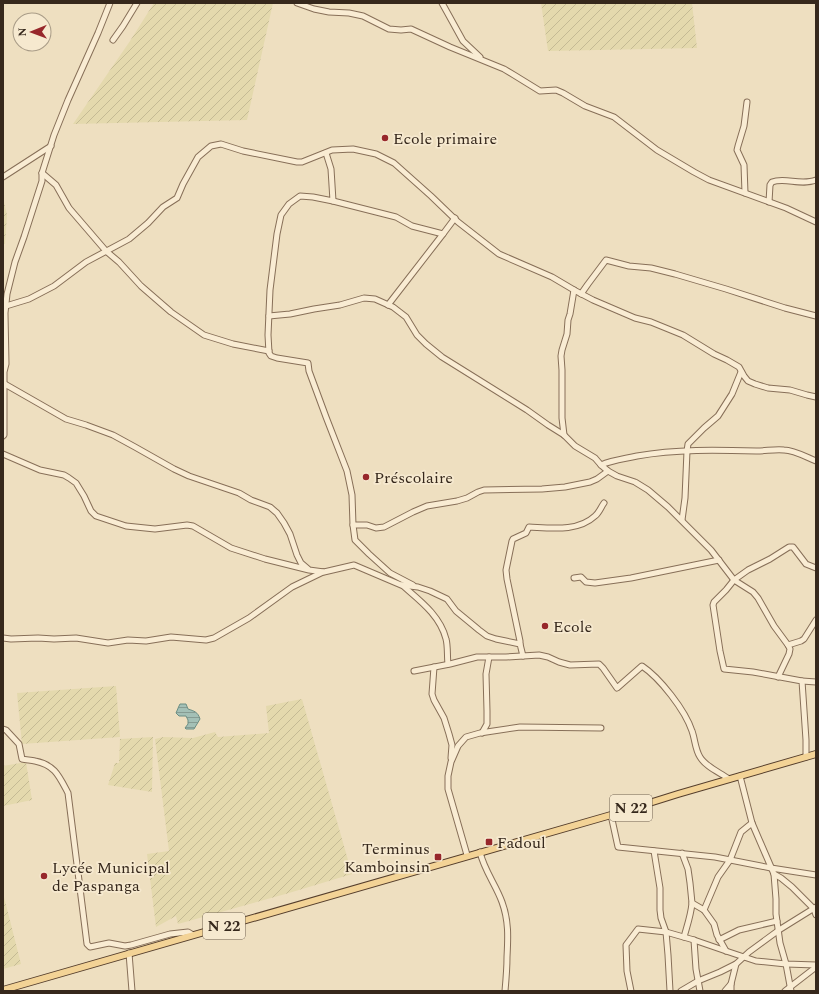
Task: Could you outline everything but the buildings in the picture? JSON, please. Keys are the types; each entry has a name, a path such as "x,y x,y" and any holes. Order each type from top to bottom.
{"main road":[{"name":"N 22","path":"3,990 816,754"}],"street":[{"path":"3,436 3,383 6,364 5,313 7,294 13,269 42,181 42,173 51,146 68,100 110,3"},
{"path":"114,40 137,3"},
{"path":"298,3 314,9 329,12 350,12 363,16 389,29 412,29 450,47 504,69 540,91 556,90 564,93 585,106 614,117 657,150 709,180 786,208 816,222"},
{"path":"442,3 463,41 484,60"},
{"path":"745,193 744,165 737,150 744,126 747,102"},
{"path":"6,306 29,299 54,286 86,262 129,239 148,223 163,207 177,198 198,158 211,146 221,144 243,151 297,162 302,162 332,150 353,149 376,154 394,162 455,218 500,254 552,277 593,300 635,318 650,322 683,335 739,367 748,381 768,388 790,390 807,396 816,397"},
{"path":"3,177 51,146"},
{"path":"326,153 331,169 333,202"},
{"path":"42,173 56,184 69,208 106,251 119,262 141,286 171,312 204,335 233,344 269,351"},
{"path":"769,202 770,185 776,180 795,182 816,180"},
{"path":"418,588 390,573 356,540 353,525 352,495 347,471 309,371 308,363 271,356 269,351 268,335 270,290 277,234 281,215 289,204 300,196 313,196 396,217 412,226 443,234"},
{"path":"388,305 455,218"},
{"path":"581,294 606,260 629,266 651,268 726,288 786,308 816,316"},
{"path":"564,435 562,418 561,356 567,334 568,320 574,290"},
{"path":"269,316 290,314 340,305 364,298 375,299 393,307 406,317 417,335 442,357 564,435 575,446 595,458 608,471 641,485 682,520 711,550 734,580 753,592 774,626 788,645 790,649 789,654 778,677"},
{"path":"682,520 685,498 688,444 718,416 732,394 741,372"},
{"path":"3,383 66,419 112,435 189,476 239,493 270,508 277,513 284,523 290,534 297,555 309,570"},
{"path":"601,465 625,458 687,451 758,451 783,449 790,450 816,461"},
{"path":"3,454 40,470 64,475 69,478 76,483 91,511 96,516 126,526 155,529 187,525 193,526 231,548 265,559 309,570 324,572"},
{"path":"353,525 367,525 376,528 384,527 427,506 457,501 484,490 565,487 590,482 608,471"},
{"path":"523,656 507,574 507,564 513,539 526,533 529,527 569,528 582,524 596,516 604,503"},
{"path":"816,568 806,564 793,547 789,548 748,570 734,580 714,602 713,606 724,669 816,682"},
{"path":"574,578 581,577 586,582 595,583 630,578 719,560"},
{"path":"3,638 76,638 108,643 171,637 206,640 214,638 249,618 292,586 324,572 354,565 401,585 430,591 447,599 456,611 487,636 520,644"},
{"path":"401,585 426,606 440,625 446,639 448,664"},
{"path":"788,645 802,641 816,620"},
{"path":"414,671 477,657 539,655 570,665 598,664 603,668 617,688 642,666 651,672 681,708 688,719 693,732 696,750 700,758 711,769 719,772 729,779"},
{"path":"482,733 487,724 488,711 486,674 489,657"},
{"path":"434,667 432,694 444,718 452,745 448,789 466,856"},
{"path":"802,681 806,757"},
{"path":"451,762 458,746 466,737 482,733 520,727 601,728"},
{"path":"3,729 6,730 19,744 22,759 35,761 52,767 60,777 68,793 87,944 90,946 110,943 125,946 170,934 188,932 193,935"},
{"path":"740,776 752,823 774,874 780,943 786,964 790,989"},
{"path":"611,814 618,846 715,857 816,875"},
{"path":"704,910 718,877 730,860 741,832 752,823"},
{"path":"654,851 660,888 661,918 666,932 670,991"},
{"path":"480,852 486,871 502,903 507,924 508,940 505,991"},
{"path":"682,853 688,869 692,904 690,918 684,937"},
{"path":"774,874 792,887 815,908 816,915"},
{"path":"692,904 704,910 714,924 719,940 726,951"},
{"path":"681,991 698,981 736,964 743,956 779,930 815,908"},
{"path":"719,940 739,930 777,921"},
{"path":"631,991 627,971 626,945 638,929 666,932 756,961 816,966"},
{"path":"694,940 696,969 700,991"},
{"path":"128,953 132,991"},
{"path":"731,991 731,984 736,964"},
{"path":"784,991 790,989 816,966"},
{"path":"725,991 731,984"}],"shaded area":[{"path":"154,3 273,3 247,120 73,124"},
{"path":"541,3 692,3 697,48 548,51"},
{"path":"3,202 7,215 5,244 3,244"},
{"path":"116,686 120,737 22,744 17,693"},
{"path":"302,699 352,874 178,924 176,916 156,927 147,854 169,851 155,739 163,737 193,738 215,732 218,737 269,733 266,706"},
{"path":"153,737 152,792 108,785 115,763 119,763 120,739"},
{"path":"26,762 32,800 3,806 3,766"},
{"path":"3,893 21,964 3,969"}],"water":[{"path":"180,704 186,704 188,709 197,713 200,719 194,729 186,729 188,720 186,716 179,716 176,713"}],"place":[{"name":"Ecole primaire","path":"385,138"},
{"name":"Préscolaire","path":"366,477"},
{"name":"Ecole","path":"545,626"},
{"name":"Fadoul","path":"489,842"},
{"name":"Terminus Kamboinsin","path":"438,857"},
{"name":"Lycée Municipal de Paspanga","path":"44,876"}]}
